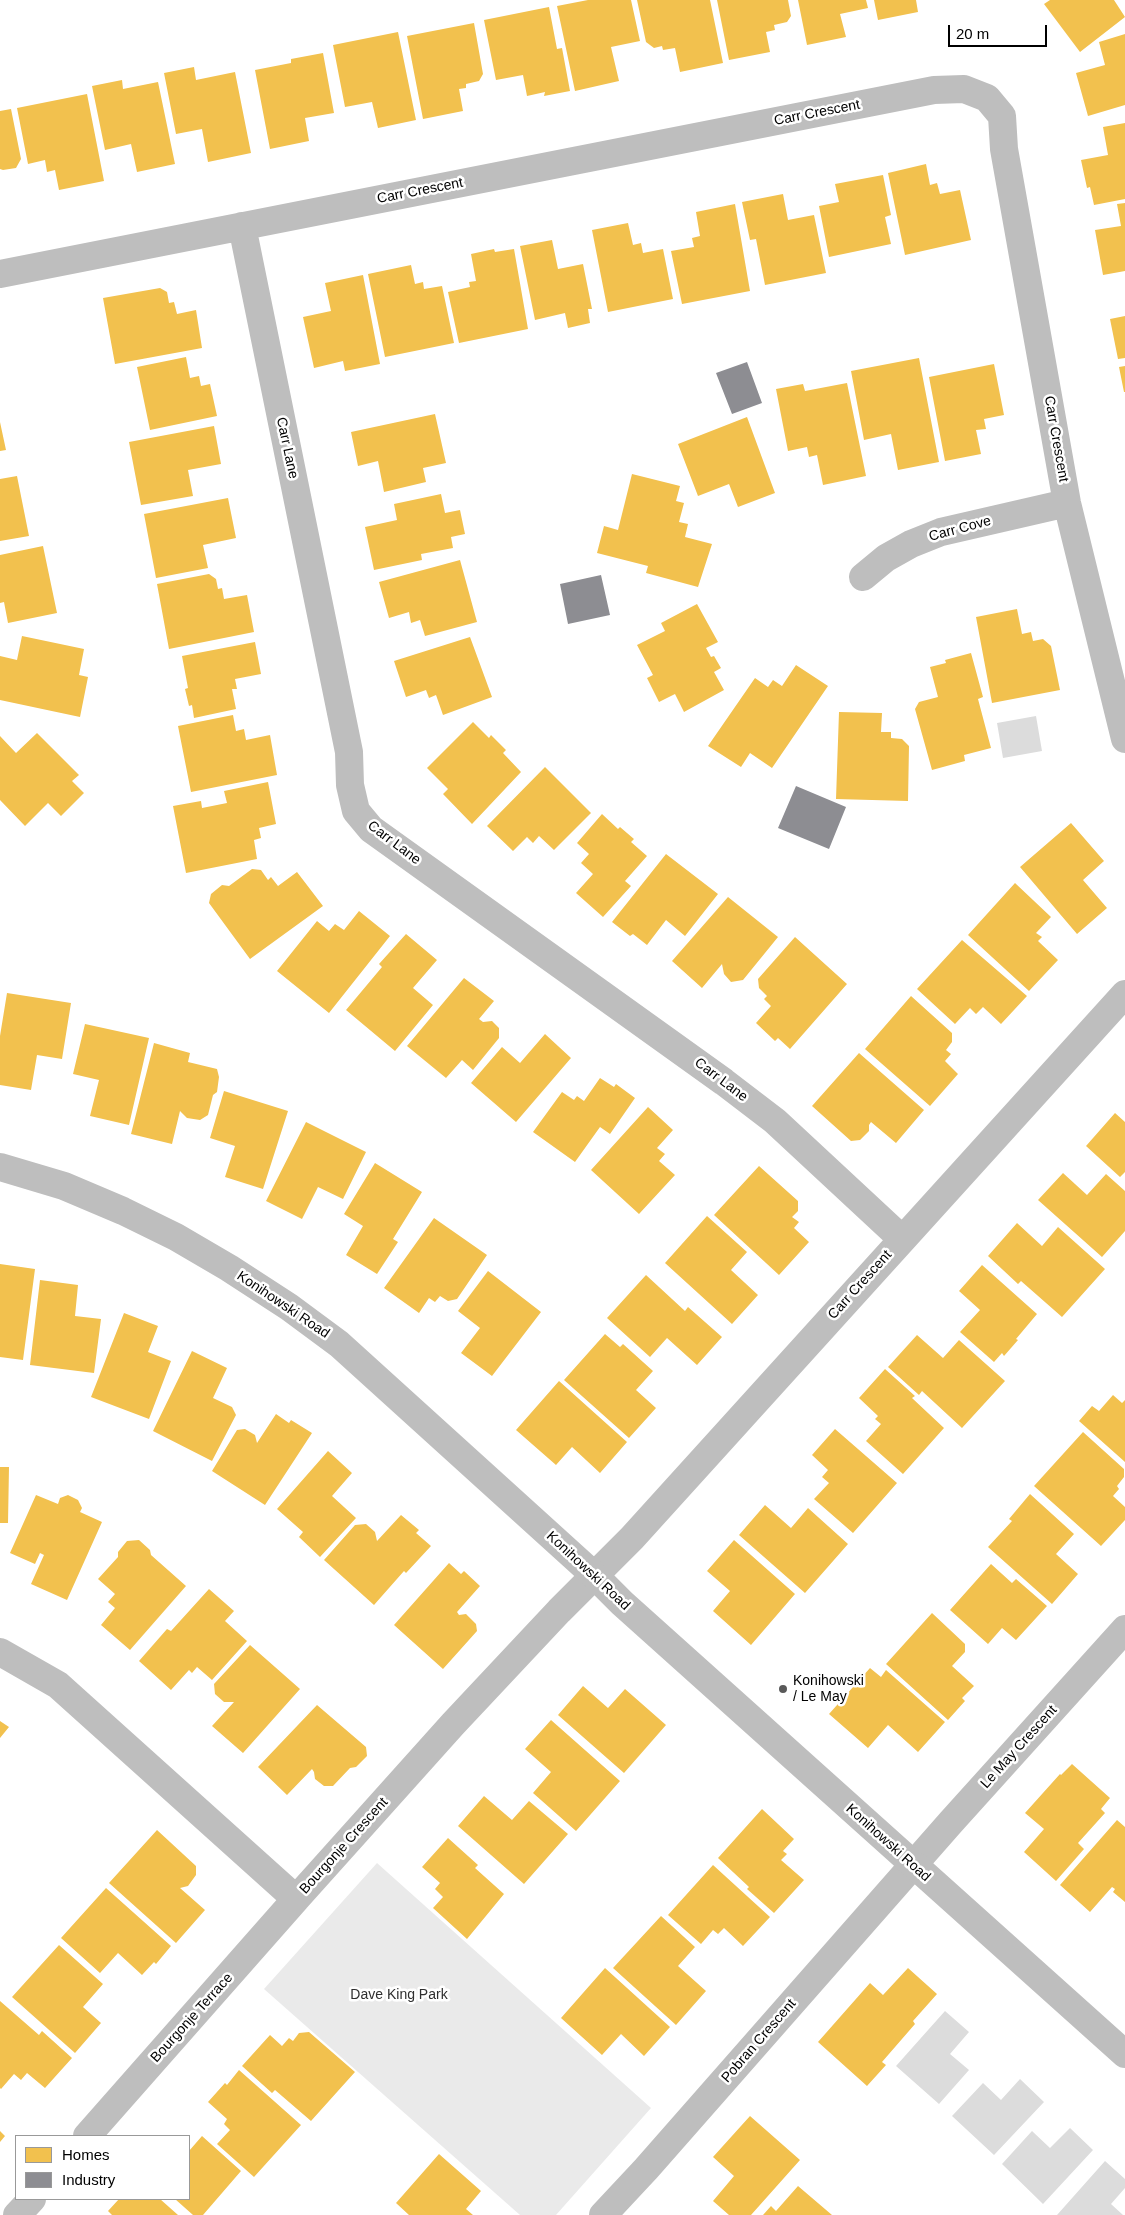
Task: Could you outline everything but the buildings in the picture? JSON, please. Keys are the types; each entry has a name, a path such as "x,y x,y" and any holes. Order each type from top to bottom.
{"street":[{"name":"Carr Crescent","path":"0,274 934,90 964,89 987,98 1002,116 1004,149 1067,503 1125,739"},
{"name":"Carr Lane","path":"242,226 349,752 350,786 356,811 371,829 716,1076 775,1121 902,1239"},
{"name":"Carr Cove","path":"864,578 886,558 940,532 1067,503"},
{"name":"Carr Crescent","path":"595,1576 1125,994"},
{"name":"Konihowski Road","path":"0,1166 64,1186 123,1211 229,1268 289,1307 339,1344 595,1576 622,1603 1125,2054"},
{"name":"Bourgonje Crescent","path":"0,1652 58,1685 296,1899 558,1611 595,1576"},
{"name":"Le May Crescent","path":"914,1865 1125,1629"},
{"name":"Pobran Crescent","path":"617,2211 914,1865"},
{"name":"Bourgonje Terrace","path":"88,2135 296,1899"},
{"path":"17,2215 31,2200"}],"green space":[{"name":"Dave King Park","path":"377,1863 651,2108 556,2215 520,2215 264,1989"}],"place":[{"name":"Konihowski / Le May","path":"783,1689"}]}
